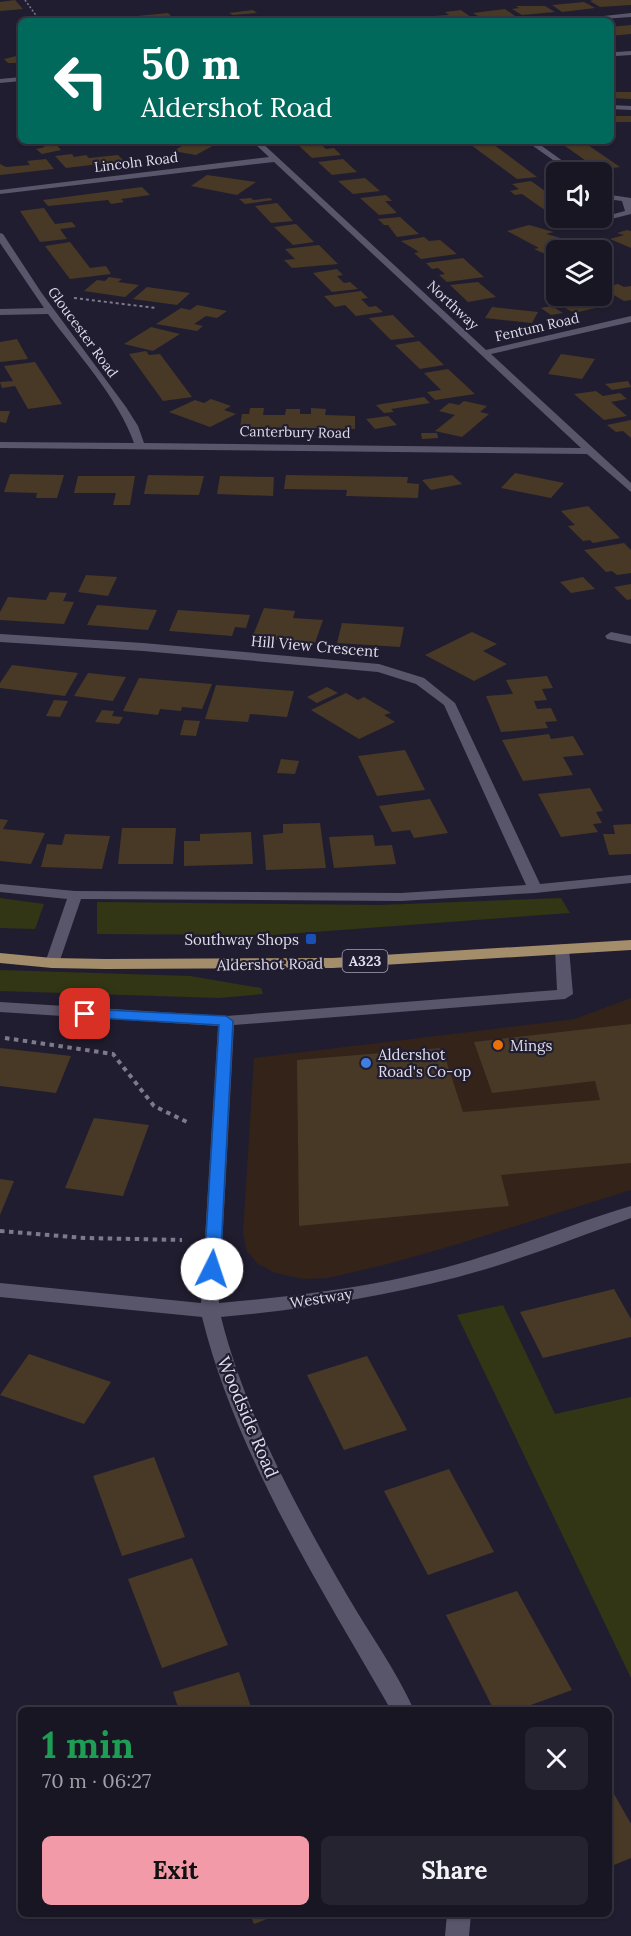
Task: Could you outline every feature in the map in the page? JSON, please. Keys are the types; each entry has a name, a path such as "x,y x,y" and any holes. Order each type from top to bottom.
{"main road":[{"name":"Aldershot Road","path":"0,958 52,963 333,963 631,945"}],"street":[{"path":"604,18 631,15"},
{"path":"614,53 631,52"},
{"path":"0,81 18,79"},
{"path":"614,107 631,108"},
{"name":"Northway","path":"259,144 631,489"},
{"path":"534,144 560,162"},
{"name":"Lincoln Road","path":"0,192 275,159"},
{"path":"612,197 629,200 629,212 612,217"},
{"name":"Gloucester Road","path":"0,236 37,293 121,407 140,446"},
{"path":"0,312 51,310"},
{"name":"Fentum Road","path":"484,353 631,319"},
{"name":"Canterbury Road","path":"0,445 590,451"},
{"path":"612,636 631,640"},
{"name":"Hill View Crescent","path":"0,638 143,647 380,668 420,681 449,704 535,889"},
{"path":"0,888 75,895 401,897 535,889 631,879"},
{"path":"52,963 75,895"},
{"path":"0,1007 226,1021 565,994 562,949"},
{"name":"Woodside Road","path":"226,1021 210,1311 223,1363 256,1443 323,1572 401,1707"},
{"name":"Westway","path":"0,1290 210,1311 300,1303 382,1288 460,1270 631,1212"},
{"path":"457,1936 459,1917"}],"path":[{"path":"25,0 38,18"},
{"path":"37,293 156,308"},
{"path":"0,1037 113,1054 154,1106 195,1126"},
{"path":"0,1231 85,1238 186,1240"}],"shaded area":[{"path":"631,998 631,1190 458,1244 328,1278 303,1279 276,1273 258,1264 247,1251 243,1234 254,1058 575,1019"}],"green space":[{"path":"0,898 44,904 35,929 0,928"},
{"path":"561,898 570,913 273,935 97,934 97,902 380,905"},
{"path":"0,970 190,976 261,988 263,994 219,998 0,991"},
{"path":"503,1305 555,1414 631,1397 631,1678 457,1315"}],"building":[{"path":"15,0 23,9 0,11 0,2"},
{"path":"631,0 631,5 600,7 590,1"},
{"path":"584,2 595,8 562,12 552,5"},
{"path":"516,6 545,6 555,12 522,15 512,9 519,8"},
{"path":"505,9 515,16 481,18 473,13"},
{"path":"253,10 257,13 233,15 229,13"},
{"path":"461,10 472,18 436,18 433,16 449,15 445,12"},
{"path":"168,13 173,18 139,18 137,16"},
{"path":"631,25 631,34 614,36 614,27"},
{"path":"18,56 18,63 8,63 4,59"},
{"path":"614,92 631,92 631,99 614,98"},
{"path":"614,116 631,116 631,122 614,122"},
{"path":"56,144 61,150 42,154 36,149 45,147 42,145"},
{"path":"186,144 216,144 196,155 173,151"},
{"path":"297,144 320,144 326,149 334,148 341,155 312,158"},
{"path":"470,144 493,144 537,177 517,179"},
{"path":"562,144 586,144 620,167 612,168 612,162 588,162"},
{"path":"72,154 74,157 86,155 89,158 118,155 124,161 66,168 55,156"},
{"path":"46,159 54,169 0,175 0,164 6,167 30,165 27,161"},
{"path":"343,159 357,172 332,175 318,162"},
{"path":"207,175 256,182 237,195 191,186"},
{"path":"365,178 380,191 353,194 338,181"},
{"path":"531,181 546,192 546,211 522,194 515,195 510,191 519,189 512,184"},
{"path":"142,187 150,195 121,199 124,202 111,204 108,200 48,206 43,200"},
{"path":"386,195 392,201 385,201 397,213 379,215 360,198"},
{"path":"251,198 253,200 270,198 273,200 245,204 239,199"},
{"path":"277,203 293,221 271,223 255,206"},
{"path":"44,208 55,224 72,222 76,227 60,229 67,239 40,242 20,211"},
{"path":"400,217 419,234 397,237 388,225 384,225 378,219"},
{"path":"296,224 314,242 293,245 274,227"},
{"path":"529,225 554,232 546,234 568,240 546,240 546,254 534,249 539,248 507,231"},
{"path":"631,231 631,248 610,239 624,235 617,233"},
{"path":"424,237 429,241 440,240 457,254 421,259 414,253 419,252 401,241"},
{"path":"70,242 90,268 106,266 111,274 70,279 45,246"},
{"path":"319,245 338,264 292,268 284,260 295,259 285,249"},
{"path":"463,258 484,277 447,282 439,275 445,274 438,268 432,269 426,263"},
{"path":"337,269 343,275 337,276 344,283 350,282 358,289 332,292 313,273"},
{"path":"109,277 122,279 118,282 139,285 125,297 84,291 97,280 105,281"},
{"path":"478,282 496,297 468,302 450,285"},
{"path":"612,286 631,286 631,300 624,301 612,294"},
{"path":"147,287 190,293 177,305 133,299"},
{"path":"361,291 368,298 361,299 369,307 376,306 383,312 356,316 345,305 335,307 324,296"},
{"path":"197,305 227,311 217,318 206,316 194,324 203,326 197,331 156,324 181,308 190,310"},
{"path":"552,306 563,313 551,315 541,308"},
{"path":"562,306 604,306 574,313"},
{"path":"492,307 538,312 532,323 485,318"},
{"path":"393,315 415,337 391,340 369,318"},
{"path":"151,327 180,334 153,351 124,344"},
{"path":"17,339 28,359 0,362 0,342"},
{"path":"419,341 444,365 420,369 395,345"},
{"path":"146,351 149,355 160,354 192,397 163,401 129,354"},
{"path":"561,354 595,359 582,379 548,374"},
{"path":"35,362 62,404 28,409 15,386 2,388 0,382 13,381 4,366"},
{"path":"448,369 475,394 435,400 427,392 441,390 424,373"},
{"path":"628,381 631,387 612,390 605,384"},
{"path":"596,391 603,396 620,393 627,399 611,402 627,416 604,420 574,394"},
{"path":"424,397 430,403 391,409 394,412 384,413 376,405"},
{"path":"211,399 231,406 224,410 236,414 210,427 169,412 195,400 204,403"},
{"path":"464,401 487,406 480,412 489,414 462,437 435,431 455,415 439,411 449,403 459,405"},
{"path":"250,408 264,408 263,415 285,415 286,409 300,409 300,414 311,414 311,408 326,409 325,415 355,416 355,429 240,427 242,414 249,414"},
{"path":"0,411 10,411 6,423 0,422"},
{"path":"388,416 397,425 375,429 366,419"},
{"path":"631,420 631,438 623,431 616,432 607,425"},
{"path":"421,433 437,433 438,438 422,439"},
{"path":"515,473 564,483 551,498 501,488"},
{"path":"10,474 64,475 57,498 36,498 37,493 4,492"},
{"path":"148,475 204,476 199,495 144,494"},
{"path":"286,475 408,477 407,483 419,484 418,498 346,496 347,490 284,489"},
{"path":"452,475 462,484 431,490 422,480"},
{"path":"78,476 135,476 130,505 113,505 116,493 74,493"},
{"path":"220,476 274,477 273,496 217,494"},
{"path":"588,506 620,538 593,543 590,540 583,541 568,526 575,525 561,511"},
{"path":"624,543 631,550 631,573 617,575 612,571 606,572 584,550"},
{"path":"86,575 117,577 108,596 78,592"},
{"path":"583,577 595,589 571,593 560,582"},
{"path":"631,584 631,599 627,600 614,587"},
{"path":"50,592 67,593 63,601 74,602 64,624 0,620 0,612 8,597 46,600"},
{"path":"97,605 157,610 148,630 87,625"},
{"path":"264,608 295,611 293,618 323,620 315,643 252,638"},
{"path":"178,610 250,615 246,628 235,627 232,636 169,631"},
{"path":"342,623 404,627 400,647 337,643"},
{"path":"472,632 497,644 483,651 507,664 474,681 425,655"},
{"path":"12,665 78,673 65,696 0,688 0,683"},
{"path":"88,673 126,677 113,701 74,696"},
{"path":"547,676 553,688 542,689 547,700 534,701 537,709 551,708 557,721 545,722 548,728 501,732 486,696 513,694 506,680"},
{"path":"139,678 212,684 202,709 182,707 181,711 160,709 158,715 123,711"},
{"path":"216,685 294,691 287,717 250,714 248,722 205,719"},
{"path":"327,687 338,693 317,703 307,697"},
{"path":"346,693 358,700 364,697 391,713 384,715 395,722 359,739 311,710"},
{"path":"54,700 68,701 60,717 46,716"},
{"path":"102,710 114,711 112,716 123,717 119,724 95,722"},
{"path":"184,720 200,721 196,736 180,735"},
{"path":"549,734 551,739 573,736 584,755 563,757 573,775 523,781 502,740"},
{"path":"405,750 425,790 377,796 358,756"},
{"path":"281,759 299,761 295,774 277,773"},
{"path":"590,788 603,811 596,812 602,823 593,824 598,832 561,837 538,794"},
{"path":"430,799 448,833 414,838 410,830 392,832 379,806"},
{"path":"0,819 8,820 3,829 45,833 31,864 0,861"},
{"path":"320,823 326,868 266,870 263,835 283,833 283,824"},
{"path":"631,824 631,854 609,855 603,834 615,834 613,825"},
{"path":"122,828 176,828 173,864 118,864"},
{"path":"251,832 253,864 184,866 184,841 200,841 200,834"},
{"path":"65,834 110,836 102,869 41,867 47,844 62,845"},
{"path":"373,835 375,846 392,845 396,864 334,868 329,837"},
{"path":"631,1024 631,1163 501,1175 509,1206 299,1226 297,1060 442,1048 463,1112 600,1100 595,1081 492,1093 474,1042"},
{"path":"0,1048 71,1056 56,1093 0,1086"},
{"path":"94,1118 149,1125 123,1196 65,1188"},
{"path":"0,1179 14,1181 0,1215"},
{"path":"614,1289 631,1319 631,1337 543,1358 520,1312"},
{"path":"29,1354 111,1382 84,1424 0,1395"},
{"path":"367,1356 407,1430 344,1450 307,1375"},
{"path":"154,1457 185,1537 122,1556 93,1476"},
{"path":"449,1469 494,1552 428,1575 384,1491"},
{"path":"192,1558 228,1645 162,1668 128,1579"},
{"path":"517,1591 572,1690 525,1707 492,1707 446,1615"},
{"path":"239,1672 251,1707 178,1707 173,1692"},
{"path":"612,1790 631,1824 631,1858 612,1866"},
{"path":"251,1917 272,1917 254,1924"}],"place":[{"name":"Southway Shops","path":"311,939"},
{"name":"Mings","path":"498,1045"},
{"name":"Aldershot Road's Co-op","path":"366,1063"}],"route":[{"path":"85,1014 226,1021 212,1269"}]}
